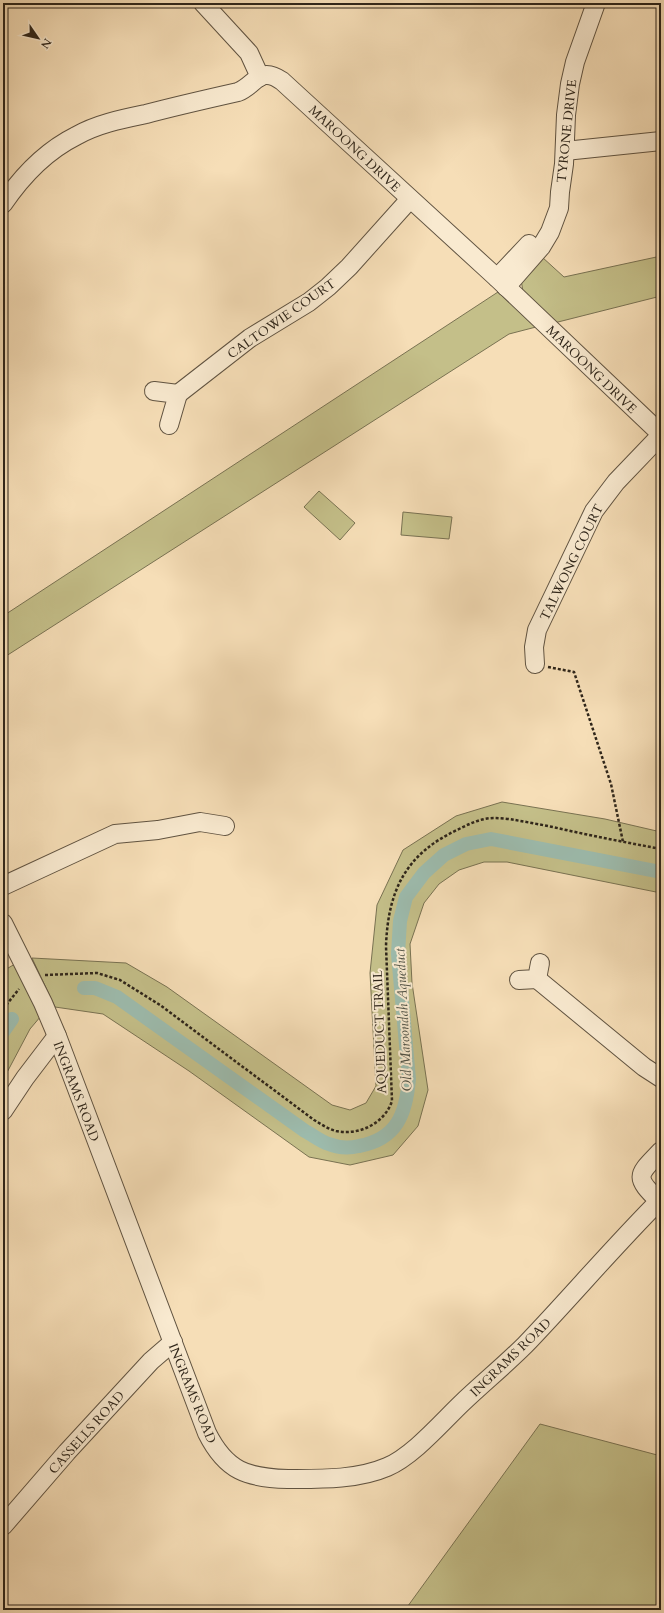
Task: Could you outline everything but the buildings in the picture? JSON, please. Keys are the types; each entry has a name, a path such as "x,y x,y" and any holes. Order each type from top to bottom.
{"street":[{"path":"3,204 15,186 39,161 57,147 75,136 113,122 238,92 243,90 256,78 260,77 249,53 203,3"},
{"name":"TYRONE DRIVE","path":"502,282 534,238 560,192 565,152 566,115 570,84 575,62 596,3"},
{"name":"MAROONG DRIVE","path":"260,77 274,76 282,82 502,282 661,435"},
{"path":"565,152 661,141"},
{"name":"CALTOWIE COURT","path":"178,394 250,338 309,302 328,287 349,267 410,199"},
{"path":"154,391 178,394 169,425"},
{"name":"TALWONG COURT","path":"535,664 534,647 538,630 594,511 616,482 661,435"},
{"path":"3,886 115,834 158,830 200,822 225,826"},
{"name":"INGRAMS ROAD","path":"3,923 57,1036 213,1444 223,1458 236,1469 266,1478 298,1479 352,1476 376,1471 395,1463 411,1451 514,1355 660,1200"},
{"path":"518,980 538,971 644,1067 661,1078"},
{"path":"3,1111 25,1078 57,1036"},
{"path":"660,1200 645,1188 641,1181 645,1167 661,1151"},
{"name":"CASSELLS ROAD","path":"3,1526 67,1452 157,1354 173,1342"}],"path":[{"path":"535,664 574,672 611,784 623,842"},
{"name":"AQUEDUCT TRAIL","path":"29,976 97,973 120,980 160,1005 314,1120 335,1131 353,1131 375,1124 390,1108 392,1101 386,946 387,933 393,896 405,873 422,852 440,838 475,821 496,818 544,824 623,842 661,848"},
{"path":"3,1009 29,976"}],"shaded area":[{"path":"661,256 661,296 554,323 523,292 521,279 542,257 564,277"},
{"path":"498,292 536,327 509,334 3,658 3,616"},
{"path":"319,491 355,523 340,540 304,507"},
{"path":"403,512 452,517 449,539 401,535"},
{"path":"502,802 605,819 661,832 661,893 507,862 484,862 459,870 439,884 424,903 410,944 412,983 428,1090 418,1126 393,1155 350,1165 309,1157 189,1071 103,1014 55,1007 32,958 126,963 167,987 332,1105 350,1110 366,1103 376,1086 370,973 377,905 403,850 456,816"},
{"path":"15,964 41,1016 30,1029 3,1080 3,971"},
{"path":"540,1424 661,1456 661,1610 405,1610"}],"waterway":[{"name":"Old Maroondah Aqueduct","path":"84,988 95,988 117,997 305,1131 320,1140 341,1147 359,1146 372,1143 391,1131 402,1114 408,1092 409,1079 398,954 400,921 406,897 424,873 444,855 466,844 491,839 661,872"},
{"name":"Old Maroondah Aqueduct","path":"3,1032 12,1019"}]}
